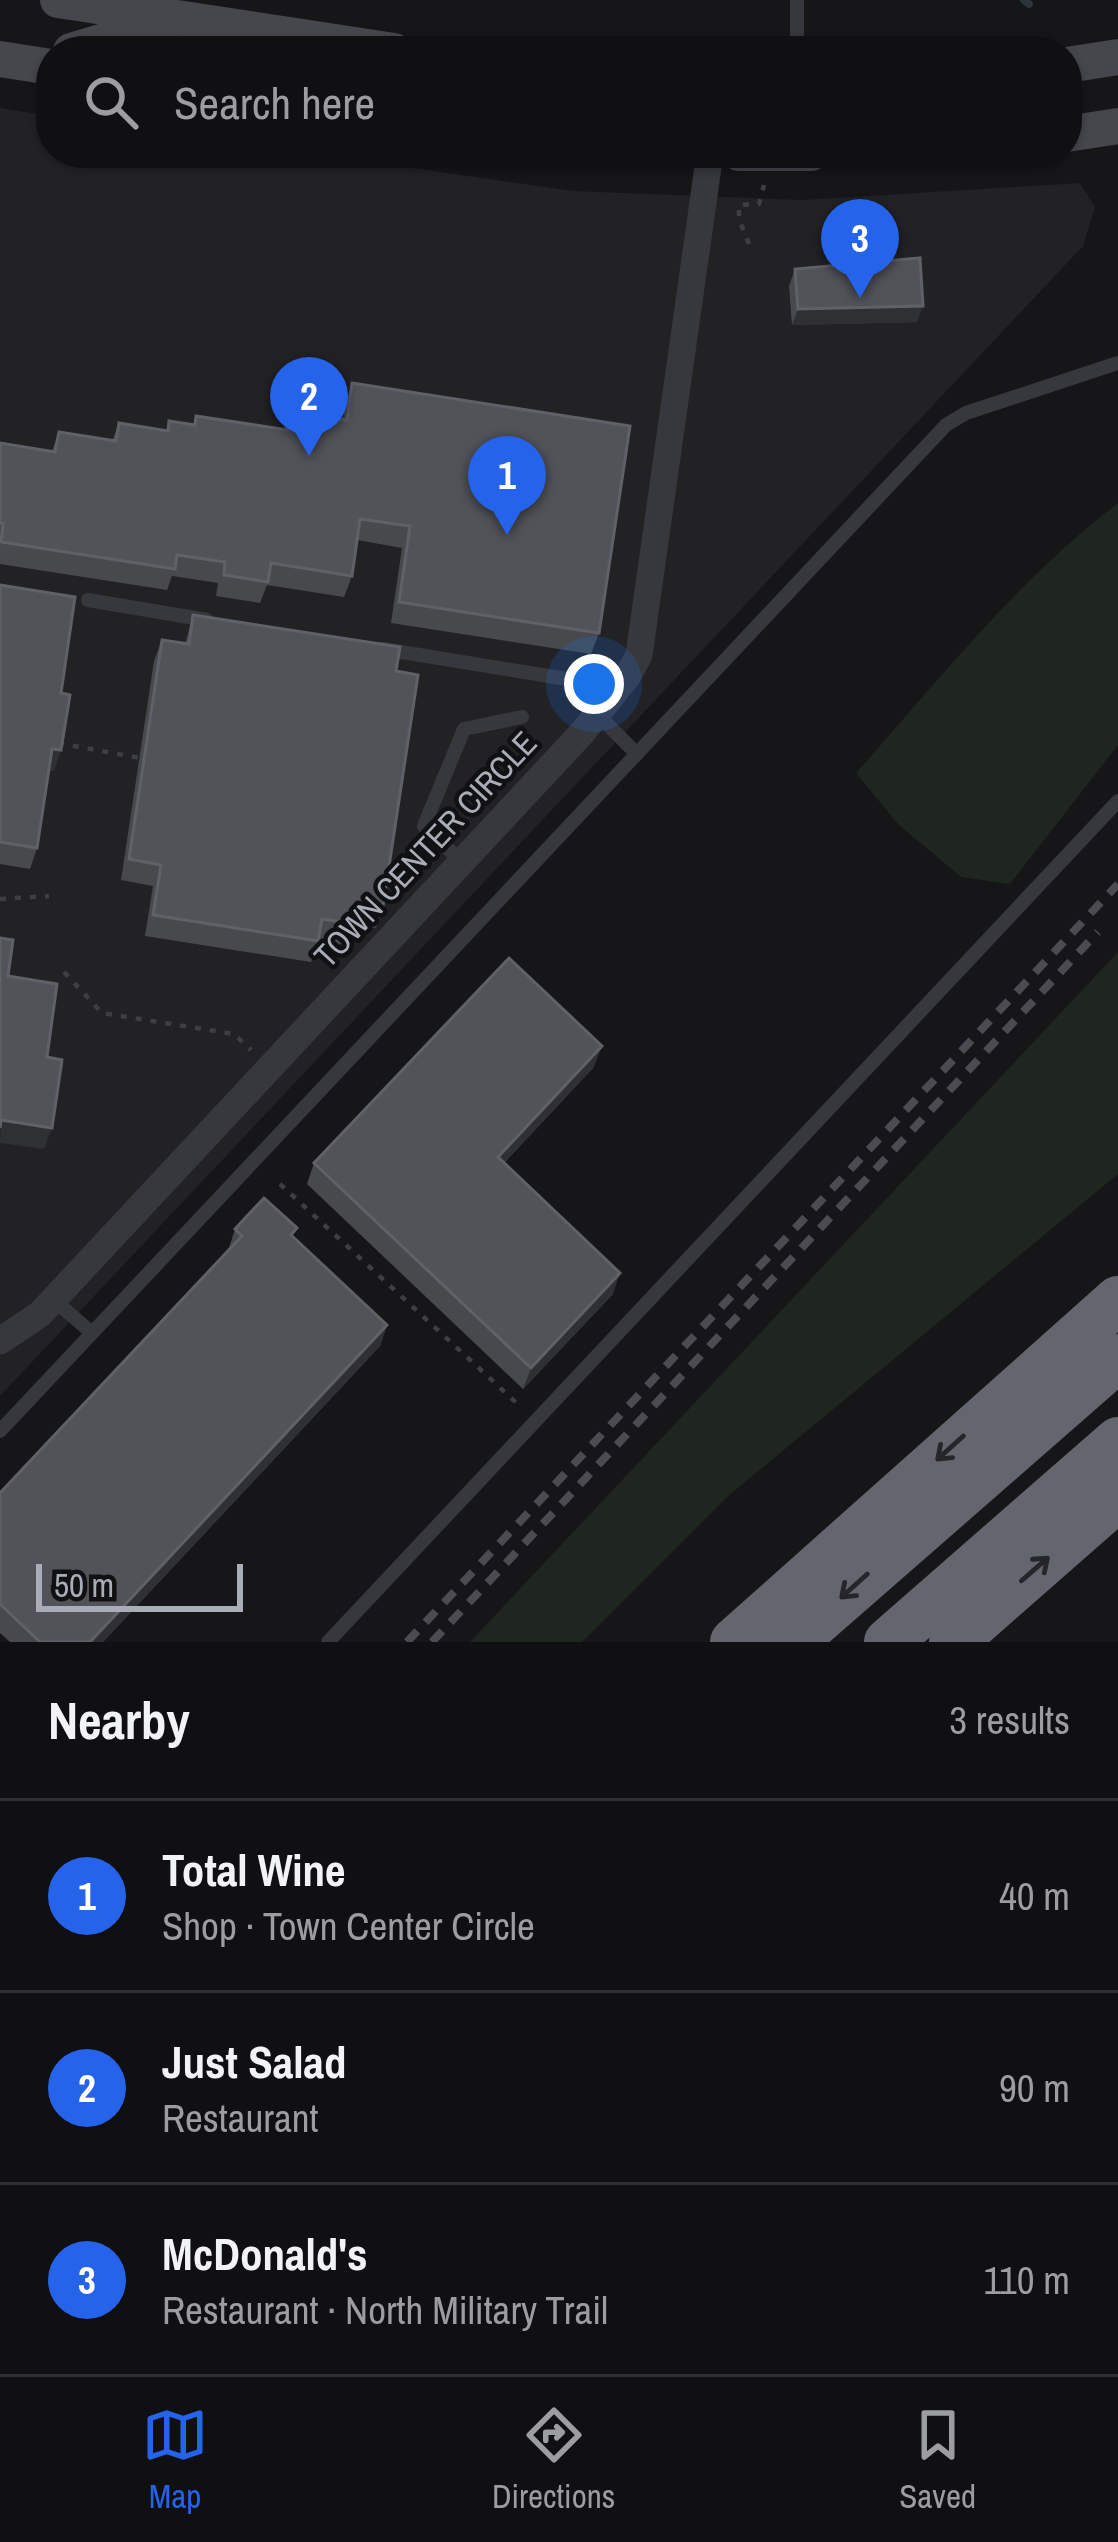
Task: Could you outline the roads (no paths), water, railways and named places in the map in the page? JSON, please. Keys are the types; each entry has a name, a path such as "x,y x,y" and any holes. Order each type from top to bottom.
{"highway":[{"path":"734,1642 1118,1300"},
{"path":"793,1642 1118,1358"},
{"path":"888,1642 1118,1441"},
{"path":"953,1642 1118,1497"}],"main road":[{"path":"58,0 180,9 286,36"},
{"path":"110,36 180,9"},
{"path":"267,36 272,34"},
{"path":"1082,63 1118,57"},
{"path":"1082,132 1118,126"}],"street":[{"name":"TOWN CENTER CIRCLE","path":"0,1341 54,1300 462,862 603,708 639,655 708,168"}],"lane":[{"path":"797,0 797,36"},
{"path":"0,1431 946,424 966,413 1118,363"},
{"path":"88,600 228,623"},
{"path":"368,646 579,681 637,754"},
{"path":"462,862 424,826 448,767 464,729 522,718"},
{"path":"328,1642 1118,800"},
{"path":"54,1300 92,1333"}],"waterway":[{"path":"1024,0 1029,4"}],"railway":[{"path":"407,1642 1118,884"},
{"path":"432,1642 1098,932"}],"place":[{"name":"McDonald's","path":"860,298"},
{"name":"Just Salad","path":"309,456"},
{"name":"Total Wine","path":"507,535"}]}
